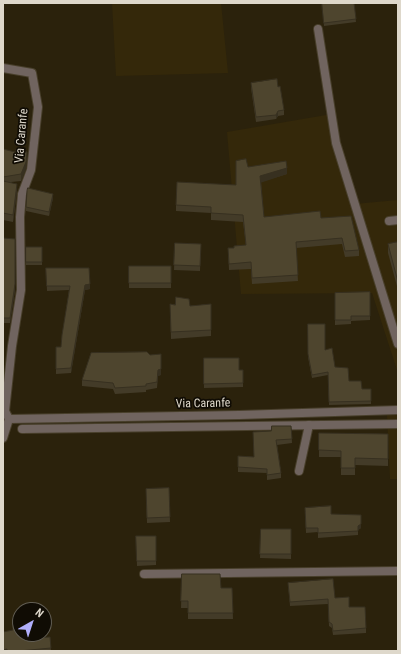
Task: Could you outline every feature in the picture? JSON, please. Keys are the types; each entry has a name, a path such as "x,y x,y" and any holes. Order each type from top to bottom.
{"street":[{"path":"318,29 336,143 349,190 398,344"},
{"name":"Via Caranfe","path":"3,68 32,73 38,107 31,170 22,194 21,290 12,346 5,411 9,420 3,438"},
{"path":"389,221 398,220"},
{"name":"Via Caranfe","path":"9,420 398,410"},
{"path":"22,429 398,424"},
{"path":"299,471 309,426"},
{"path":"144,574 398,571"}],"shaded area":[{"path":"112,3 221,3 228,73 116,76"},
{"path":"332,114 354,204 398,200 398,373 372,293 241,294 227,132"},
{"path":"398,406 398,479 390,479 387,415"}],"building":[{"path":"322,3 354,3 356,19 324,23"},
{"path":"277,79 278,87 280,86 284,110 278,111 276,115 256,117 251,83"},
{"path":"3,149 15,152 16,149 27,152 26,162 21,174 3,177"},
{"path":"246,159 248,167 286,161 287,168 260,176 264,217 320,211 321,218 351,216 359,250 345,251 342,238 296,242 298,275 252,278 251,262 229,264 228,248 246,245 243,215 211,213 211,207 176,205 177,182 236,185 236,161"},
{"path":"3,181 17,184 13,215 3,213"},
{"path":"28,188 53,194 49,212 26,207"},
{"path":"3,238 15,239 15,284 10,318 3,318"},
{"path":"398,242 398,282 388,244"},
{"path":"175,243 201,244 200,266 174,265"},
{"path":"26,247 42,247 42,262 26,262"},
{"path":"129,266 171,266 171,283 129,283"},
{"path":"46,268 89,268 90,284 85,285 71,368 56,369 56,347 61,347 70,286 47,286"},
{"path":"370,292 370,316 351,316 351,320 335,320 335,293"},
{"path":"176,297 189,299 190,306 211,304 211,330 171,332 170,304 175,305"},
{"path":"308,324 325,324 325,350 332,348 335,367 348,368 349,381 361,381 362,389 371,389 371,401 329,402 328,372 312,375 308,354"},
{"path":"147,352 150,355 161,354 161,369 158,370 157,382 146,384 146,386 115,388 113,383 82,380 91,353"},
{"path":"204,358 239,358 239,370 243,370 243,383 204,384"},
{"path":"272,426 291,426 292,439 276,440 281,473 267,475 267,469 238,467 238,456 254,457 253,432 271,431"},
{"path":"319,433 388,434 388,459 355,458 355,468 341,468 341,451 319,450"},
{"path":"169,488 170,517 147,518 146,489"},
{"path":"331,506 331,514 361,515 361,524 358,526 358,531 318,533 318,528 306,528 305,508"},
{"path":"261,529 291,529 291,554 260,554"},
{"path":"136,536 156,536 156,561 137,561"},
{"path":"182,574 220,574 221,588 232,588 233,613 188,613 188,601 181,601"},
{"path":"333,579 335,598 349,597 349,607 365,607 366,628 333,631 332,624 329,622 328,599 290,602 288,583"},
{"path":"12,630 12,642 50,642 51,648 19,651 7,651 7,649 3,650 3,632"}]}
